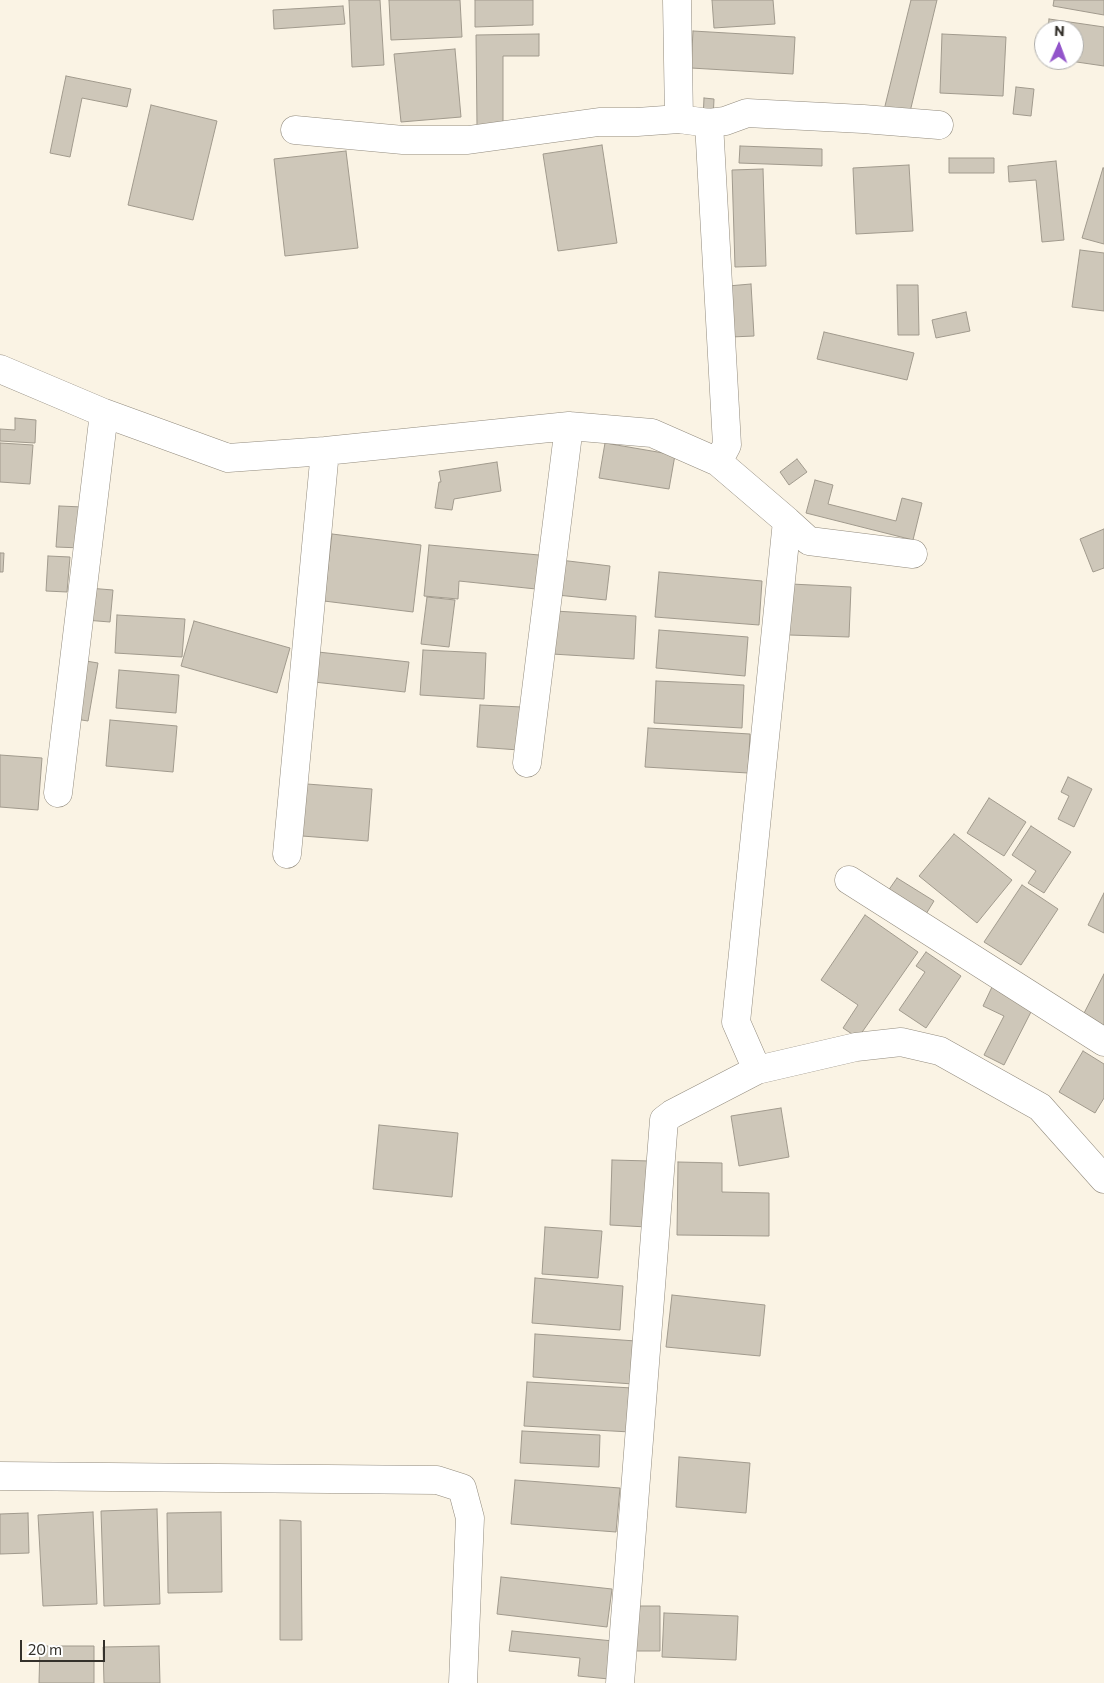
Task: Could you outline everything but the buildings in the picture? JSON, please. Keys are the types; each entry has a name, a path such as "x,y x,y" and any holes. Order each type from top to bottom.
{"street":[{"path":"677,0 679,119"},
{"path":"294,130 403,140 468,140 599,122 679,119 709,123 725,121 747,113 854,118 939,125"},
{"path":"709,123 727,445 718,462"},
{"path":"0,369 104,413 228,458 325,451 569,426 652,433 718,462 788,521 808,541 913,554"},
{"path":"58,793 104,413"},
{"path":"528,763 569,426"},
{"path":"287,854 325,451"},
{"path":"756,1070 736,1022 788,521"},
{"path":"849,880 1104,1042"},
{"path":"620,1683 664,1120 756,1070 856,1047 901,1042 940,1051 1040,1108 1104,1179"},
{"path":"0,1476 436,1480 462,1488 470,1518 463,1683"}]}
